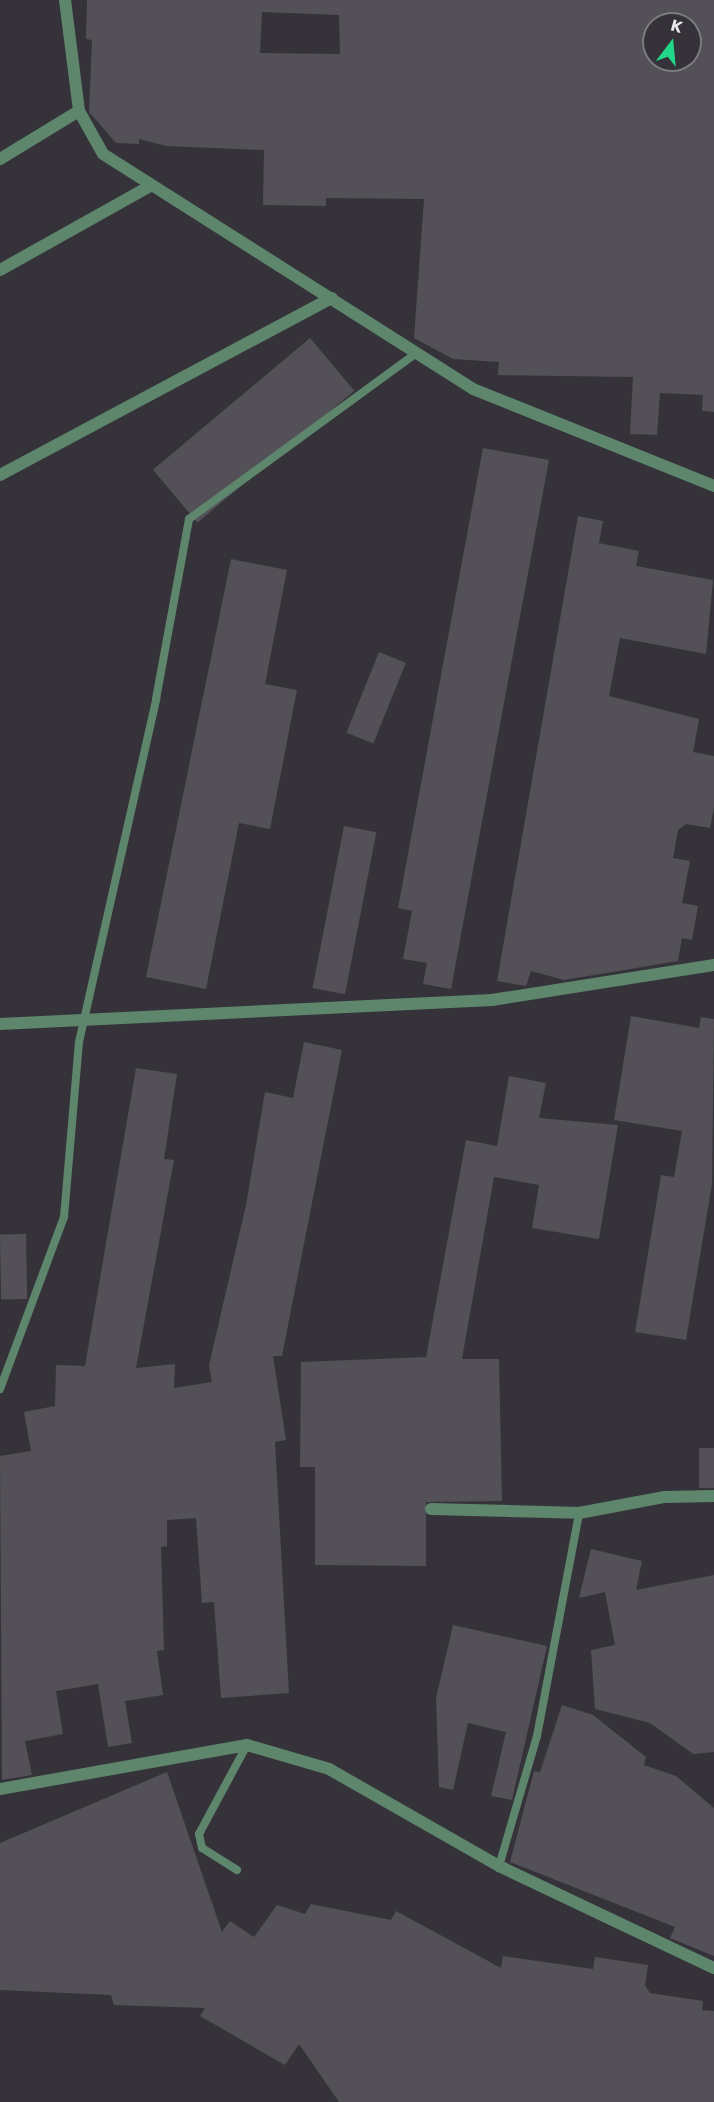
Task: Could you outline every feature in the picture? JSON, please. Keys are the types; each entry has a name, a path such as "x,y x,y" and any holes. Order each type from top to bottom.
{"street":[{"path":"65,0 79,111 103,154 472,389 714,486"},
{"path":"0,159 79,111"},
{"path":"0,270 150,186"},
{"path":"0,475 332,298"},
{"path":"0,1024 83,1022 492,1000 714,965"},
{"path":"431,1509 579,1513 664,1497 714,1496"},
{"path":"0,1789 248,1745 329,1769 499,1866 714,1968"}],"lane":[{"path":"0,1389 64,1217 83,1022 156,699 189,519 417,352"},
{"path":"499,1866 537,1736 579,1513"},
{"path":"237,1870 202,1848 199,1834 248,1745"}],"building":[{"path":"87,0 714,0 714,412 702,411 703,395 660,393 657,435 630,434 633,377 498,375 499,362 453,359 414,338 424,199 326,198 326,206 263,205 264,150 166,146 139,139 139,144 116,143 89,112 92,40 86,39","holes":["262,12 339,15 340,54 260,53"]},
{"path":"310,338 354,391 197,523 153,470"},
{"path":"483,448 549,460 451,989 423,984 427,963 403,959 412,911 398,908"},
{"path":"578,516 603,521 599,543 639,551 636,566 713,580 706,654 620,638 609,696 699,719 693,752 714,756 714,808 710,828 686,824 678,830 673,858 690,861 682,903 698,906 692,940 682,938 678,961 564,980 531,971 526,986 497,981"},
{"path":"231,559 287,570 265,684 297,690 270,829 239,823 206,989 146,977"},
{"path":"379,652 406,663 373,744 346,733"},
{"path":"344,826 376,832 345,994 313,988"},
{"path":"631,1016 699,1028 701,1017 714,1019 712,1184 686,1340 635,1332 661,1175 674,1177 682,1131 614,1120"},
{"path":"304,1042 342,1050 282,1356 273,1356 286,1440 275,1442 289,1693 221,1698 214,1602 202,1603 196,1518 167,1520 167,1546 161,1547 164,1650 157,1651 163,1695 125,1701 132,1743 108,1747 98,1684 56,1691 63,1734 25,1741 32,1775 2,1780 0,1456 31,1451 24,1412 55,1406 56,1365 85,1366 136,1068 177,1074 164,1159 174,1160 136,1368 175,1364 174,1388 212,1382 209,1365 246,1205 265,1092 293,1098"},
{"path":"509,1076 546,1083 539,1118 618,1125 599,1239 532,1228 539,1185 494,1177 462,1359 499,1359 502,1501 426,1502 426,1566 315,1565 315,1467 300,1467 301,1362 426,1357 466,1140 497,1146"},
{"path":"0,1234 26,1234 27,1299 1,1299"},
{"path":"699,1448 714,1448 714,1488 699,1488"},
{"path":"591,1549 642,1561 636,1590 714,1575 714,1752 693,1754 650,1723 595,1709 591,1650 615,1645 605,1592 579,1598"},
{"path":"453,1625 547,1646 512,1800 491,1796 506,1732 468,1723 453,1790 439,1787 436,1698"},
{"path":"562,1705 593,1715 646,1757 644,1765 676,1776 714,1808 714,1956 670,1938 675,1927 510,1862 534,1771 540,1772"},
{"path":"167,1772 222,1932 230,1921 254,1937 277,1905 305,1914 311,1904 391,1920 396,1911 501,1968 503,1956 593,1969 595,1957 648,1965 645,1985 650,1993 703,2001 702,2010 714,2011 714,2102 339,2102 299,2044 285,2065 200,2016 205,2008 114,2005 111,1995 0,1990 0,1843"}]}
